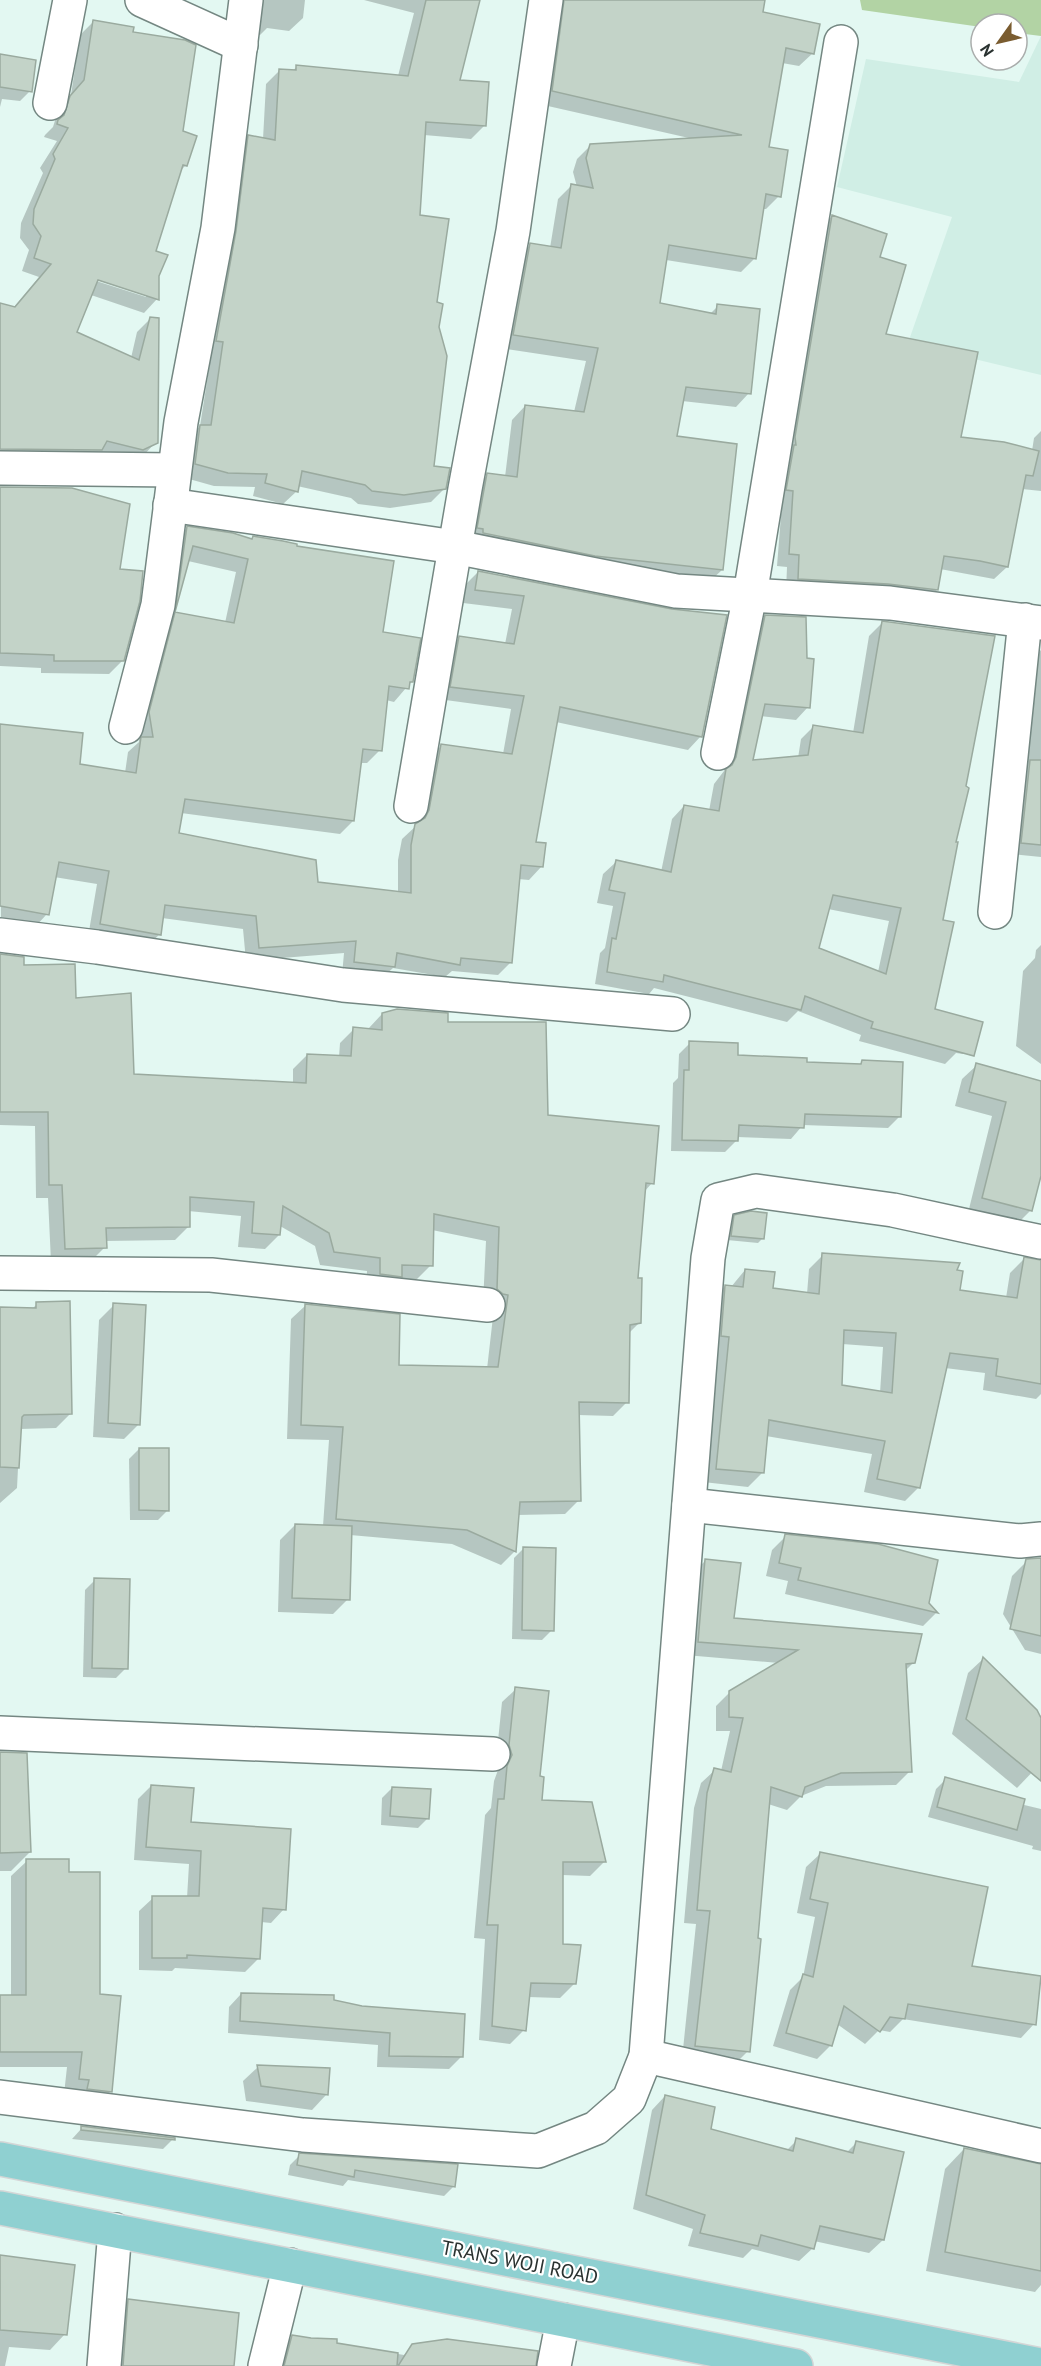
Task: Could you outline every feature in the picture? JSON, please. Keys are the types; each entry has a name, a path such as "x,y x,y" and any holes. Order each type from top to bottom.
{"main road":[{"name":"TRANS WOJI ROAD","path":"0,2159 1041,2365"},
{"path":"0,2208 796,2366"}],"street":[{"path":"50,103 70,0"},
{"path":"142,0 241,45"},
{"path":"126,727 158,605 181,422 218,228 246,0"},
{"path":"411,806 455,547 513,231 546,0"},
{"path":"718,753 750,595 841,42"},
{"path":"0,468 174,470"},
{"path":"170,505 455,547 675,591 890,603 1033,622 995,912"},
{"path":"0,935 97,947 343,985 673,1014"},
{"path":"0,2097 303,2135 538,2151 596,2128 629,2099 646,2055 708,1258 718,1200 756,1191 893,1210 1041,1242"},
{"path":"0,1273 211,1275 488,1305"},
{"path":"689,1505 1020,1541 1041,1539"},
{"path":"0,1733 494,1754"},
{"path":"646,2055 1041,2146"},
{"path":"104,2366 115,2230"},
{"path":"265,2366 290,2265"},
{"path":"554,2366 563,2320"}],"shaded area":[{"path":"1041,36 1041,375 908,343 952,217 837,187 866,59 1019,82 1024,72 1029,72 1029,61"}],"green space":[{"path":"860,0 1041,0 1041,36 1029,34 1029,12 969,12 969,25 862,10"}],"building":[{"path":"426,0 480,0 460,80 489,82 486,126 426,122 420,215 449,219 437,302 443,304 439,327 447,356 434,466 450,468 446,489 404,495 372,491 365,485 302,471 298,492 265,483 267,474 228,473 195,464 200,425 211,425 223,342 216,341 236,231 248,135 275,140 279,69 296,70 296,65 408,76"},
{"path":"564,0 765,0 763,12 820,24 814,54 786,48 769,147 788,150 781,197 766,194 756,259 669,245 660,303 716,314 717,304 760,309 751,394 686,387 677,436 737,444 723,570 595,556 483,533 483,529 477,528 487,473 517,477 525,405 584,412 598,348 513,335 530,243 561,248 571,184 593,188 586,158 590,144 742,135 552,91"},
{"path":"93,20 134,27 133,32 185,40 196,45 183,131 197,136 187,166 183,165 156,251 168,255 159,276 159,300 98,280 77,332 139,360 150,317 159,318 158,443 143,450 107,441 102,450 0,449 0,303 15,307 51,264 34,258 41,236 33,224 34,209 55,159 53,154 68,128 57,124 58,120 64,115 70,96 84,80"},
{"path":"0,54 36,60 32,92 0,87"},
{"path":"832,215 887,234 880,257 906,265 886,334 978,352 961,437 1004,442 1039,451 1033,476 1026,475 1008,567 944,556 938,590 888,584 798,579 799,555 789,554 793,491 786,490 794,445 796,445 795,437"},
{"path":"0,487 72,488 130,504 120,569 143,571 140,601 124,661 54,661 54,655 0,653"},
{"path":"187,526 233,533 252,539 253,536 297,544 297,546 394,561 383,632 421,638 413,682 410,682 409,689 389,686 382,751 363,749 354,821 185,799 179,833 316,860 318,882 411,893 411,845 415,824 425,818 429,810 441,744 512,754 524,696 450,687 459,636 514,644 524,596 475,590 478,571 672,609 727,615 702,737 560,707 536,842 546,843 543,867 521,865 512,963 461,958 460,965 397,953 395,967 354,962 356,941 259,948 256,916 165,905 161,935 100,924 109,871 59,862 49,915 0,906 0,724 83,733 80,764 136,773 141,737 153,737 149,712 175,612","holes":["193,546 248,559 234,623 175,612"]},
{"path":"765,615 806,617 807,658 814,659 810,708 765,704 753,760 808,755 813,725 863,733 882,621 995,636 966,786 969,788 956,842 958,842 943,920 954,922 935,1009 983,1022 974,1056 871,1028 873,1022 805,996 801,1010 664,975 663,982 607,972 612,938 616,939 625,893 609,890 616,860 671,872 684,805 719,811 726,769 732,765 736,757","holes":["833,895 901,908 886,974 819,948"]},
{"path":"1030,760 1041,760 1041,845 1021,843"},
{"path":"0,954 24,957 24,965 75,964 76,998 131,993 134,1074 306,1083 307,1054 351,1056 353,1027 382,1030 382,1013 397,1009 448,1013 448,1022 546,1022 548,1115 659,1126 654,1184 646,1183 638,1278 642,1278 641,1323 630,1325 629,1403 579,1402 581,1501 520,1502 516,1552 467,1530 336,1519 343,1427 301,1425 305,1304 400,1314 399,1365 498,1367 508,1295 497,1289 499,1227 434,1214 433,1266 402,1265 402,1277 380,1274 380,1258 334,1252 329,1233 283,1206 280,1235 252,1233 254,1202 190,1197 190,1227 106,1228 107,1248 65,1249 62,1185 49,1185 48,1112 0,1112"},
{"path":"689,1041 738,1043 738,1055 807,1058 807,1062 861,1064 862,1060 903,1062 901,1117 805,1114 804,1128 739,1125 738,1141 682,1140 684,1070 689,1070"},
{"path":"976,1063 1041,1081 1041,1176 1032,1211 982,1198 1006,1102 969,1092"},
{"path":"751,1211 767,1213 764,1239 731,1236 734,1215"},
{"path":"822,1253 960,1263 957,1270 963,1271 960,1290 1017,1298 1024,1257 1041,1260 1041,1384 996,1376 998,1359 950,1353 920,1488 877,1479 885,1441 769,1420 764,1473 716,1469 729,1337 721,1336 725,1285 743,1287 745,1269 775,1272 773,1288 819,1294","holes":["844,1330 896,1333 892,1393 842,1385"]},
{"path":"70,1301 72,1414 24,1415 22,1417 19,1468 0,1467 0,1307 36,1308 36,1302"},
{"path":"113,1303 146,1305 140,1425 108,1423"},
{"path":"139,1448 169,1448 169,1511 139,1510"},
{"path":"295,1524 352,1526 350,1600 292,1598"},
{"path":"785,1534 878,1544 938,1560 929,1603 938,1613 798,1580 801,1568 779,1563"},
{"path":"523,1547 556,1548 554,1631 522,1630"},
{"path":"1041,1558 1041,1636 1010,1629 1026,1559"},
{"path":"705,1559 741,1563 734,1618 922,1634 915,1663 906,1664 912,1772 841,1773 805,1787 802,1797 771,1787 758,1938 761,1939 750,2052 695,2046 710,1911 697,1910 707,1793 714,1768 731,1772 743,1718 729,1717 729,1691 798,1650 698,1642"},
{"path":"94,1578 130,1579 128,1669 92,1668"},
{"path":"983,1657 1037,1710 1041,1718 1041,1781 966,1719"},
{"path":"515,1687 549,1691 540,1776 544,1777 542,1800 592,1802 606,1862 563,1862 563,1944 581,1945 576,1984 531,1983 526,2031 492,2026 498,1925 487,1925 498,1799 504,1799 507,1766 512,1755 509,1745"},
{"path":"0,1752 27,1753 31,1852 0,1853"},
{"path":"945,1777 1025,1799 1017,1830 937,1807"},
{"path":"151,1785 194,1788 191,1822 291,1829 286,1910 263,1908 260,1959 187,1955 187,1958 152,1958 152,1896 199,1896 201,1851 146,1847"},
{"path":"392,1787 431,1789 429,1819 390,1816"},
{"path":"820,1852 988,1887 972,1966 1041,1976 1036,2025 908,2004 905,2019 890,2017 880,2032 844,2006 832,2046 786,2033 803,1974 813,1977 828,1903 810,1899"},
{"path":"26,1859 69,1859 69,1872 100,1872 100,1994 121,1996 112,2092 87,2089 89,2080 79,2079 82,2052 0,2052 0,1995 26,1995"},
{"path":"241,1993 334,1995 334,2000 362,2006 465,2014 463,2057 389,2056 390,2033 240,2021"},
{"path":"257,2065 330,2068 328,2095 261,2086"},
{"path":"665,2095 715,2107 711,2129 793,2151 796,2138 853,2153 856,2141 904,2152 884,2240 820,2226 814,2249 761,2235 758,2246 700,2233 705,2215 646,2195"},
{"path":"81,2126 175,2138 175,2140 81,2130"},
{"path":"964,2148 1041,2164 1041,2271 945,2252"},
{"path":"299,2153 458,2164 455,2187 355,2170 354,2177 297,2165"},
{"path":"0,2255 75,2265 67,2335 0,2330"},
{"path":"128,2299 239,2313 234,2366 123,2366"},
{"path":"292,2335 337,2339 337,2343 398,2353 397,2366 284,2366"},
{"path":"447,2339 538,2351 536,2366 398,2366 412,2344"}]}
